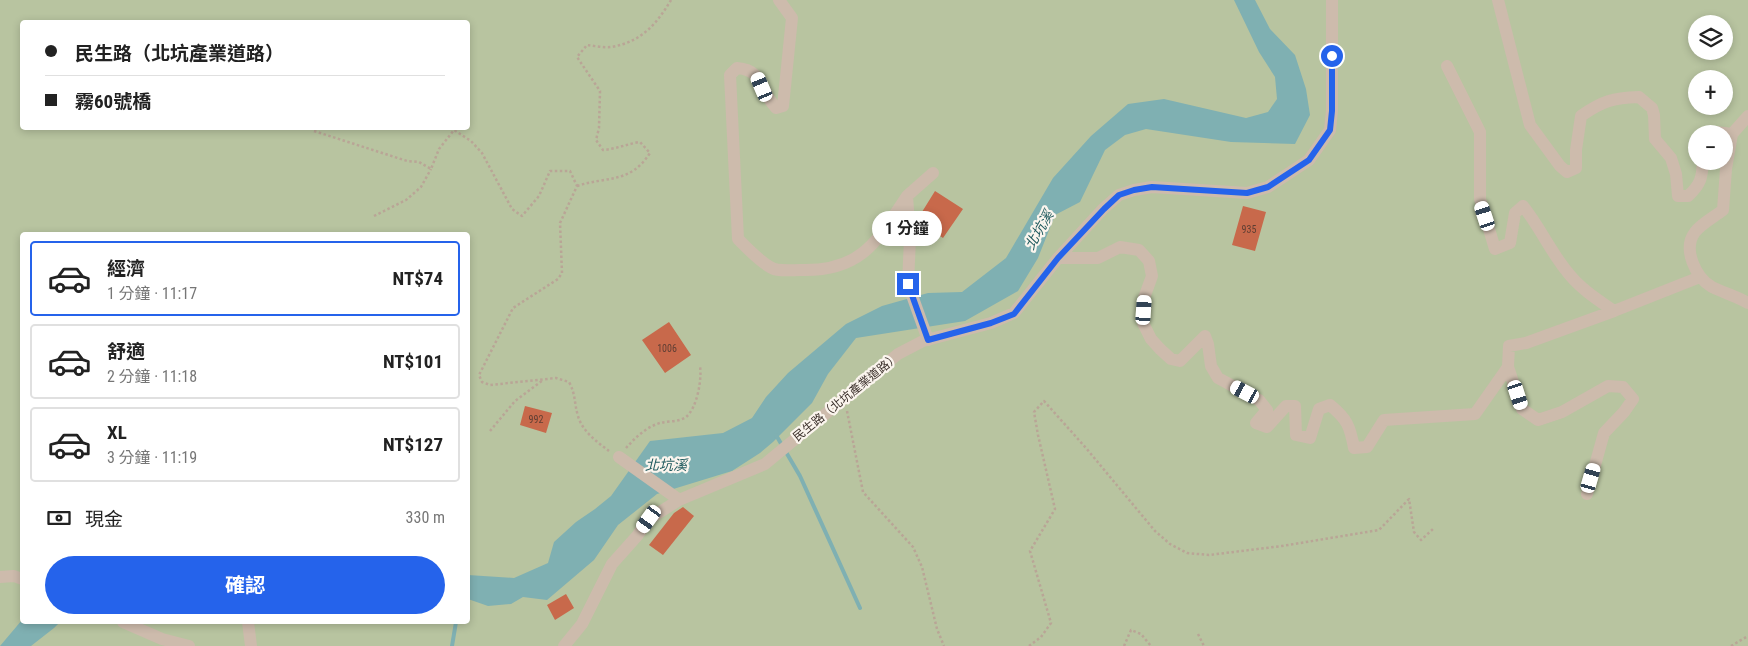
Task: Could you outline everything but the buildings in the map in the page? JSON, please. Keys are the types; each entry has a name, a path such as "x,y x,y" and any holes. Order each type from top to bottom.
{"street":[{"path":"779,0 792,18 783,106 776,108 768,99 757,75 748,69 737,68 730,75 738,240 772,269 806,270 846,264 865,253 882,233 908,196 933,173"},
{"name":"民生路（北坑產業道路）","path":"564,646 582,624 612,564 637,536 649,519 679,500 765,464 898,354 928,339 991,323 1014,314 1058,258 1119,195 1152,187 1247,193 1268,187 1309,160 1330,130 1332,111 1332,0"},
{"path":"1498,0 1530,125 1560,166 1567,172 1576,168 1576,150 1581,116 1604,101 1624,97 1639,97 1652,108 1655,139 1671,158 1676,174 1678,196 1688,196 1696,188 1702,179 1703,170"},
{"path":"1447,66 1480,132 1480,199 1495,249 1510,243 1514,213 1523,206 1569,274 1594,298 1614,311"},
{"path":"1733,133 1748,116"},
{"path":"1726,170 1722,210 1695,232 1690,245 1692,259 1700,277 1711,286 1748,303"},
{"path":"908,196 910,238 908,284 928,339"},
{"path":"1058,258 1098,258 1120,247 1139,250 1149,261 1152,276 1144,298 1143,323 1150,339 1170,358 1180,361 1205,336 1211,366 1218,378 1259,400 1267,410 1256,423 1266,427 1286,406 1295,406 1296,435 1310,438 1319,409 1330,405 1344,417 1352,434 1354,448 1367,447 1384,420 1475,414 1508,367"},
{"path":"1587,494 1604,433 1624,412 1633,399 1623,388 1608,386 1562,412 1538,420 1522,409 1508,367 1509,346 1526,343 1700,277"},
{"path":"619,457 678,499"},
{"path":"0,578 14,576 20,578"},
{"path":"128,624 162,639 189,646"},
{"path":"248,624 251,646"}],"path":[{"path":"576,186 593,181 626,176 642,166 650,153 640,142 603,150 596,140 599,128 600,91 577,57 587,46 610,47 639,39 659,20 671,0"},
{"path":"374,216 406,200 421,187 439,150 454,130 471,141 482,153 512,209 522,216 539,196 550,171 570,171 576,186 560,223 562,273 558,279 513,308 479,375 482,382 490,385 556,378 569,382 574,392 578,417 593,439 619,457 638,434 657,423 680,420 687,416 697,399 702,375 700,366"},
{"path":"314,132 407,161 419,162 431,169"},
{"path":"490,431 515,401 544,379"},
{"path":"845,398 863,492 913,547 922,567 937,629 944,646"},
{"path":"1029,646 1041,636 1051,623 1030,551 1055,508 1034,412 1044,401 1155,531 1170,544 1187,553 1209,555 1282,546 1379,530 1408,499 1414,532 1421,540 1434,529"},
{"path":"1124,646 1131,630 1141,634 1151,646"},
{"path":"1198,634 1204,646"},
{"path":"1731,646 1748,636"}],"green space":[{"path":"0,0 1748,0 1748,646 0,646"}],"water":[{"name":"北坑溪","path":"1234,0 1255,0 1270,29 1295,55 1306,89 1310,115 1295,144 1231,142 1146,129 1125,135 1105,150 1080,202 1055,215 1038,258 1018,291 965,321 856,338 828,374 812,403 773,442 732,471 657,494 618,525 594,560 547,600 523,597 511,604 488,606 470,600 470,575 514,578 548,563 554,542 576,522 611,496 650,441 723,433 752,418 766,397 788,373 846,324 882,306 928,293 962,292 1006,258 1053,178 1091,136 1128,104 1164,99 1246,118 1268,112 1277,99 1275,77 1259,52"},
{"path":"20,622 20,624 58,624 31,646 0,646"}],"waterway":[{"path":"776,435 800,476 860,608"},
{"path":"452,646 456,624"}],"route":[{"path":"908,284 928,340 991,323 1014,314 1058,258 1119,195 1152,187 1247,193 1268,187 1309,160 1330,130 1332,56"}]}
